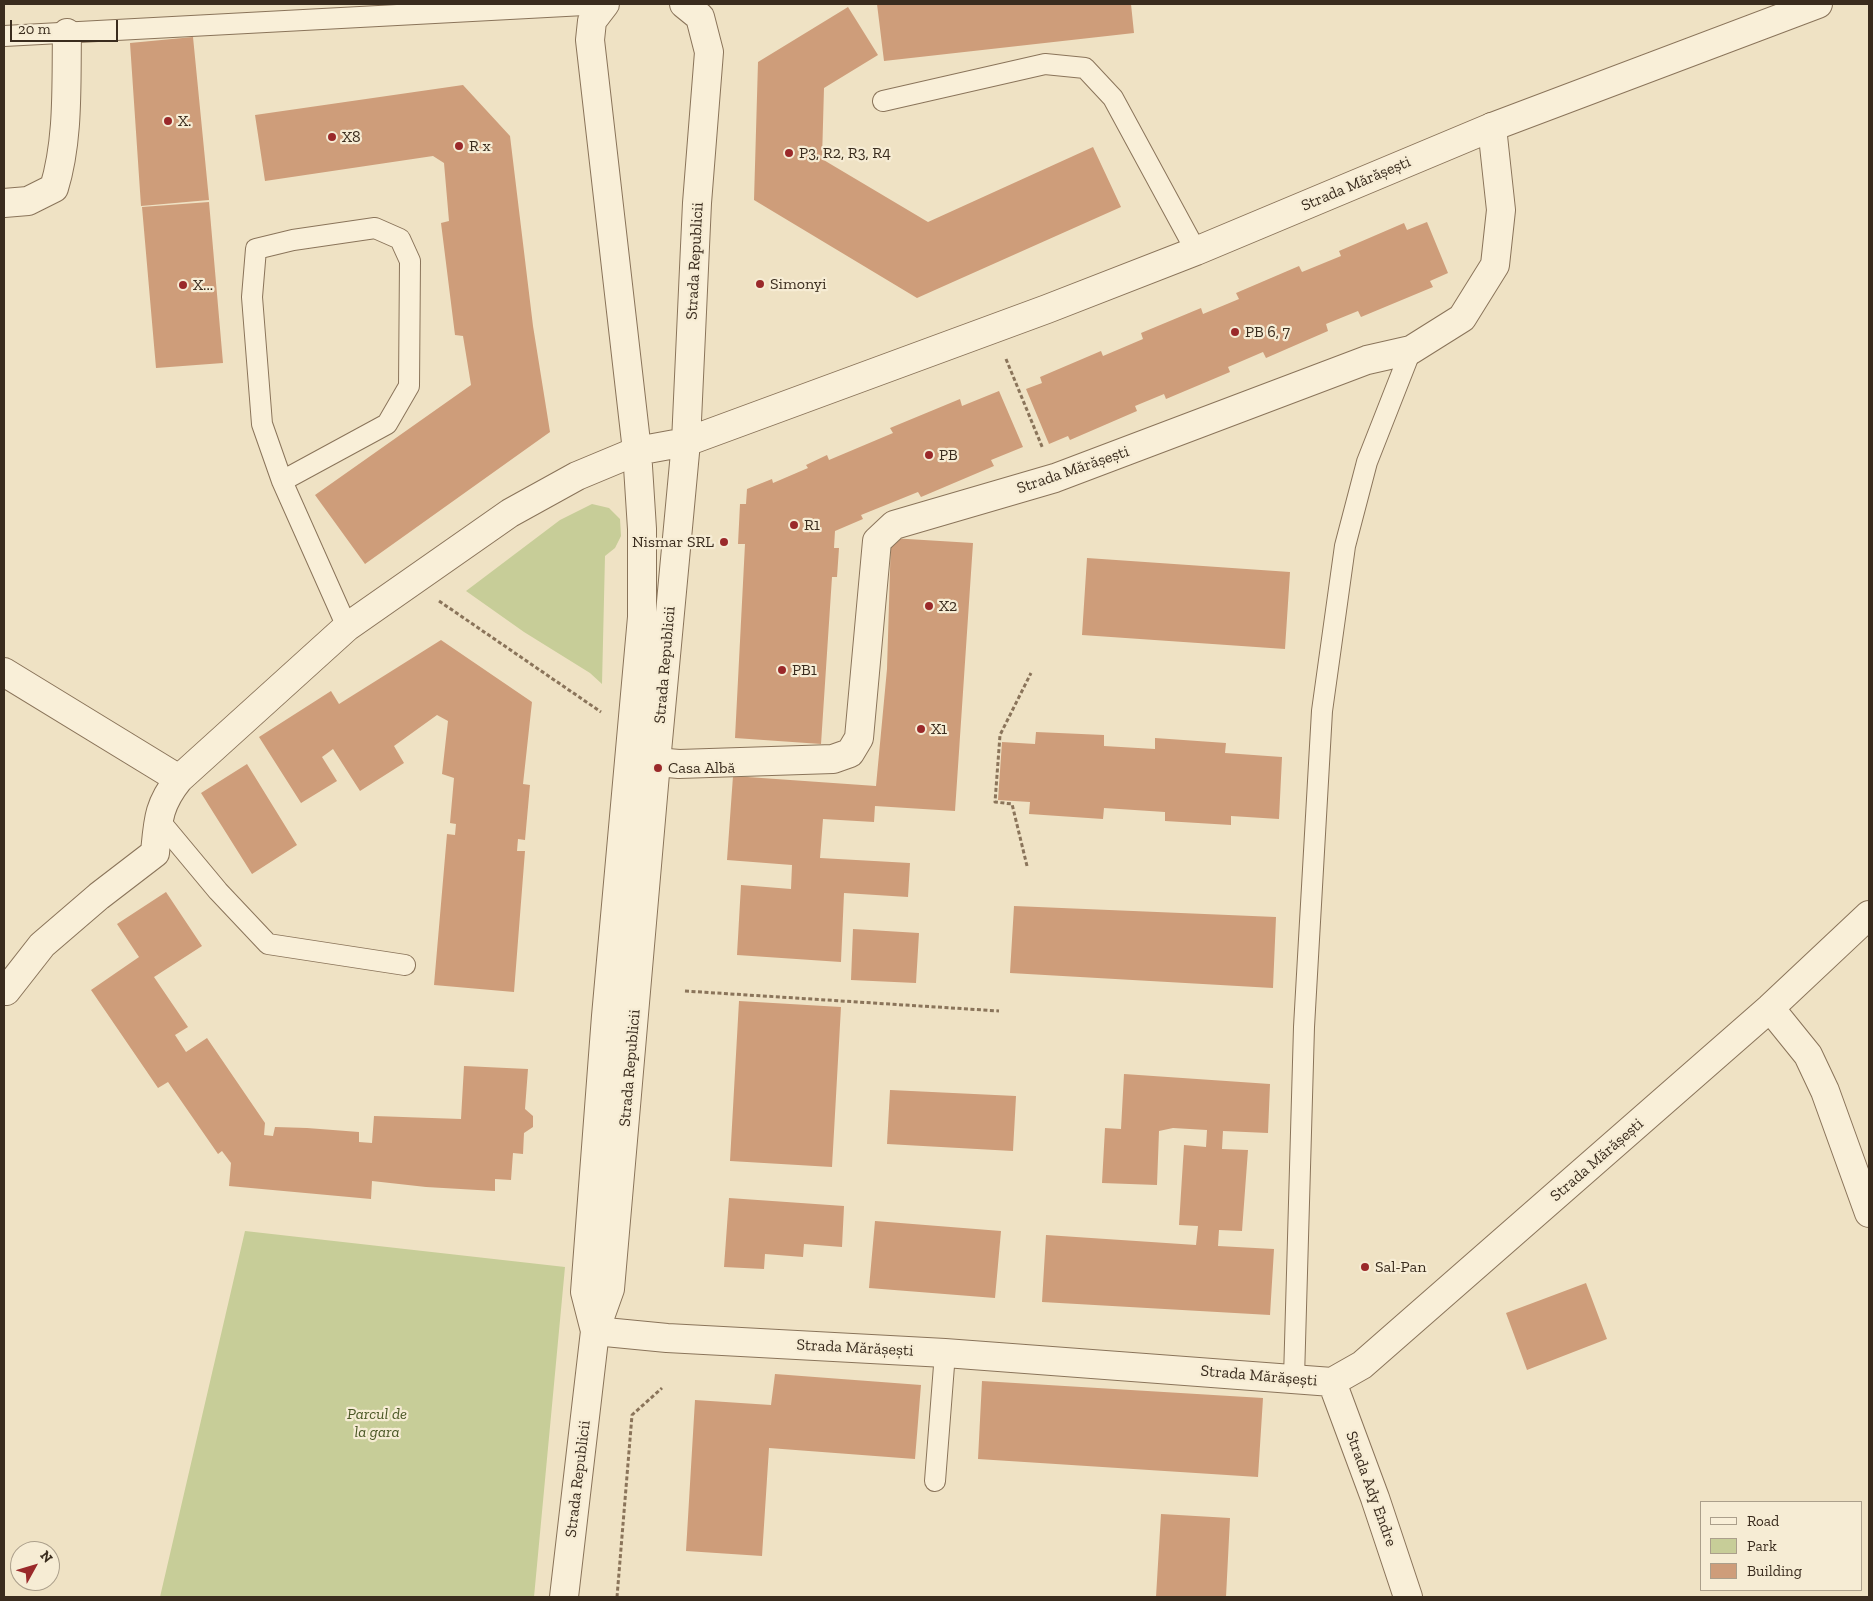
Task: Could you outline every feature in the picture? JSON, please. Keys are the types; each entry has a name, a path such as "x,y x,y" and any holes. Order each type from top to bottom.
{"street":[{"name":"Strada Republicii","path":"595,1331 586,1292 606,1016 642,617 642,529 637,451 590,40 592,21 604,4"},
{"name":"Strada Republicii","path":"564,1597 595,1331 610,1289 686,442 698,203 709,52 700,17 684,4"},
{"name":"Strada Mărășești","path":"6,991 42,945 99,896 155,853 158,819 167,794 180,780 346,627 510,513 577,476 637,451 686,442 994,329 1196,251 1492,127 1818,4"},
{"path":"4,203 28,201 54,188 61,164 64,138 67,33"},
{"name":"Strada Mărășești","path":"656,762 686,764 833,759 850,752 859,738 877,541 894,525 1055,478 1367,360 1411,350 1462,318 1495,265 1501,210 1492,127"},
{"path":"4,672 180,780"},
{"name":"Strada Mărășești","path":"595,1331 667,1338 945,1353 1332,1382 1362,1365 1770,1008 1869,916"},
{"path":"1770,1008 1808,1055 1821,1082 1869,1213"},
{"name":"Strada Ady Endre","path":"1332,1382 1375,1498 1408,1597"}],"lane":[{"path":"4,36 604,4"},
{"path":"883,101 1045,64 1085,68 1113,98 1196,251"},
{"path":"282,481 387,424 408,386 410,261 400,238 375,228 293,240 256,248 252,297 262,424 282,481 346,627"},
{"path":"1294,1378 1304,1027 1322,711 1345,546 1367,462 1411,350"},
{"path":"158,819 218,891 268,944 405,965"},
{"path":"936,1481 945,1353"}],"path":[{"path":"994,329 1055,478"},
{"path":"411,582 602,712"},
{"path":"1027,866 1012,804 995,802 1000,734 1031,673"},
{"path":"686,991 999,1012"},
{"path":"617,1597 632,1415 662,1388"}],"green space":[{"path":"592,504 609,508 620,519 621,536 615,548 605,556 602,684 590,673 524,632 466,591 560,520"},
{"name":"Parcul de la gara","path":"245,1231 565,1267 534,1597 160,1597"}],"building":[{"path":"877,4 1131,4 1134,33 884,61"},
{"name":"P3, R2, R3, R4","path":"848,7 878,55 824,88 822,159 928,222 1093,147 1121,207 917,298 754,200 758,62"},
{"name":"X.","path":"193,37 209,200 141,206 130,43"},
{"path":"463,85 510,136 533,326 550,432 365,564 315,495 471,385 463,336 455,335 441,223 449,221 444,163 433,156 265,181 255,115"},
{"name":"X...","path":"209,202 223,363 156,368 142,207"},
{"name":"PB 6, 7","path":"1427,222 1448,273 1430,281 1433,287 1361,317 1358,311 1326,324 1328,331 1266,358 1263,352 1228,367 1230,372 1166,399 1164,394 1135,406 1137,411 1070,440 1068,436 1049,444 1026,389 1042,383 1040,377 1101,351 1103,356 1143,339 1141,333 1201,308 1203,314 1239,299 1236,293 1299,266 1302,272 1341,256 1339,251 1404,223 1407,230"},
{"path":"999,391 1023,447 991,460 994,466 921,497 918,492 861,515 863,519 835,531 834,548 839,548 837,577 832,577 821,744 735,738 745,544 738,544 740,504 746,504 747,489 772,479 773,483 808,468 806,465 827,455 829,460 893,433 890,428 960,399 962,406"},
{"path":"891,538 973,543 955,811 875,806 874,822 823,819 820,858 910,863 908,897 844,893 841,962 737,955 741,885 791,889 792,865 727,860 733,776 876,786 887,669"},
{"path":"1087,558 1290,572 1285,649 1082,635"},
{"path":"441,640 532,702 523,784 530,785 525,840 518,839 517,851 525,851 514,992 434,985 447,834 455,835 456,824 450,823 454,778 442,774 448,721 437,715 394,746 404,763 360,791 333,749 322,757 337,781 301,803 259,737 331,691 339,704"},
{"path":"1036,732 1104,735 1104,746 1155,749 1155,738 1226,743 1225,753 1282,757 1279,819 1231,816 1231,825 1165,821 1165,812 1104,808 1103,819 1029,814 1030,802 998,800 1002,742 1035,744"},
{"path":"247,764 297,845 252,874 201,793"},
{"path":"166,892 202,946 154,977 188,1027 175,1035 186,1052 207,1038 265,1123 264,1135 273,1136 275,1127 307,1128 359,1132 359,1142 372,1143 374,1116 461,1119 464,1066 528,1069 525,1109 533,1116 533,1127 524,1133 523,1154 513,1153 511,1180 495,1179 495,1191 426,1187 372,1181 371,1199 229,1186 231,1163 222,1151 218,1154 168,1082 158,1088 91,990 139,957 117,924"},
{"path":"1014,906 1276,917 1273,988 1010,973"},
{"path":"853,929 919,933 916,983 851,980"},
{"path":"739,1001 841,1007 832,1167 730,1161"},
{"path":"1124,1074 1270,1084 1268,1133 1223,1131 1222,1149 1248,1150 1242,1231 1219,1230 1218,1246 1274,1249 1270,1315 1042,1302 1046,1235 1196,1245 1198,1226 1179,1225 1184,1145 1206,1147 1207,1130 1173,1128 1159,1131 1157,1185 1102,1183 1105,1128 1121,1129"},
{"path":"890,1090 1016,1096 1013,1151 887,1144"},
{"path":"729,1198 844,1206 842,1247 804,1244 803,1257 765,1254 764,1269 724,1267"},
{"path":"875,1221 1001,1231 995,1298 869,1288"},
{"path":"1586,1283 1607,1339 1527,1370 1506,1313"},
{"path":"775,1374 921,1385 915,1459 769,1448 762,1556 686,1551 695,1400 771,1405"},
{"path":"982,1381 1263,1398 1258,1477 978,1459"},
{"path":"1161,1514 1230,1518 1226,1597 1156,1597"}],"place":[{"name":"X.","path":"168,121"},
{"name":"X8","path":"332,137"},
{"name":"R x","path":"459,146"},
{"name":"P3, R2, R3, R4","path":"789,153"},
{"name":"Simonyi","path":"760,284"},
{"name":"X...","path":"183,285"},
{"name":"PB 6, 7","path":"1235,332"},
{"name":"PB","path":"929,455"},
{"name":"R1","path":"794,525"},
{"name":"Nismar SRL","path":"724,542"},
{"name":"X2","path":"929,606"},
{"name":"PB1","path":"782,670"},
{"name":"X1","path":"921,729"},
{"name":"Casa Albă","path":"658,768"},
{"name":"Sal-Pan","path":"1365,1267"}]}
